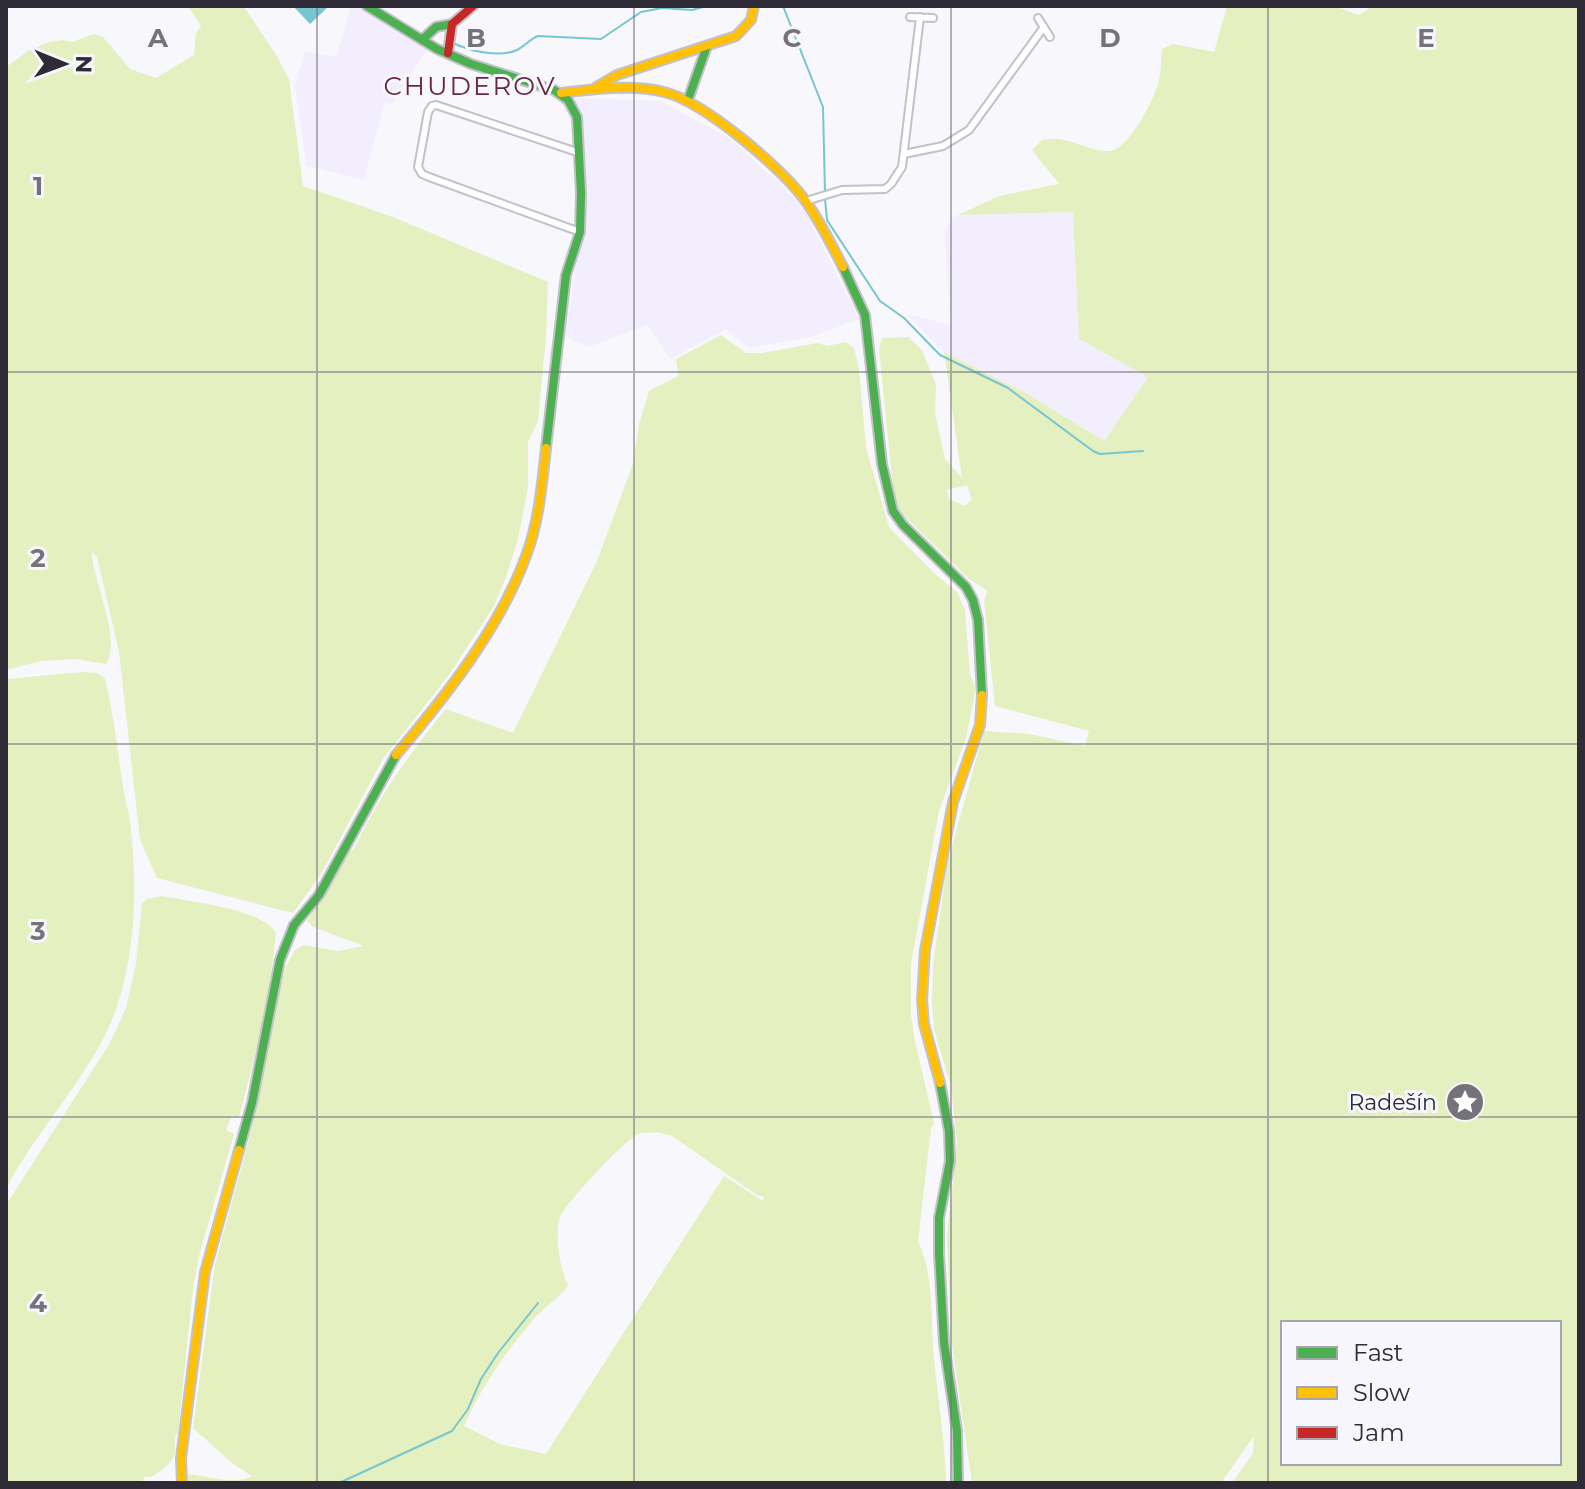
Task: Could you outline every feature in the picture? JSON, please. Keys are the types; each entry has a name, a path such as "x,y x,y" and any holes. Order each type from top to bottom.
{"street":[{"path":"367,6 422,40 448,50 471,64 561,93 594,88 663,91 688,100 753,148 806,201 865,315 884,473 893,511 903,525 966,587 978,620 983,683 981,715 953,802 940,862 925,950 922,1000 924,1024 944,1097 949,1131 950,1161 939,1218 939,1253 944,1343 957,1431 958,1483"},
{"path":"422,40 473,6"},
{"path":"594,88 617,75 736,36 751,20 754,6"},
{"path":"910,17 933,18"},
{"path":"806,201 842,190 885,189 898,176 904,154 920,17"},
{"path":"1038,18 1050,37"},
{"path":"444,25 451,35 448,50"},
{"path":"904,154 943,146 969,130 1044,27"},
{"path":"688,100 707,46"},
{"path":"182,1483 181,1458 205,1272 252,1103 280,960 294,925 319,895 396,755 438,705 504,606 527,555 541,497 566,275 580,232 577,117 561,93"},
{"path":"580,153 436,105 428,112 418,167 422,174 429,177 580,232"}],"shaded area":[{"path":"351,6 357,6 428,48 392,104 384,103 364,180 307,166 295,87 305,51 336,57"},
{"path":"575,98 660,101 731,139 802,205 859,319 811,337 748,348 726,329 671,359 647,325 589,347 565,336 586,199 583,121"},
{"path":"1073,212 1079,339 1148,376 1104,441 1026,393 944,352 906,314 951,325 944,229 958,215"}],"green space":[{"path":"188,6 244,7 275,53 289,79 303,186 393,217 548,282 538,421 528,442 528,487 518,539 506,577 494,606 448,676 383,759 321,874 293,913 157,878 140,840 119,652 97,557 92,552 111,640 106,664 76,659 41,661 6,670 6,67 28,51 49,42 72,42 94,34 103,37 130,69 156,78 194,55 196,33 201,26"},
{"path":"1227,6 1333,6 1359,15 1373,6 1579,6 1579,1483 1232,1483 1253,1453 1254,1436 1221,1483 972,1483 951,1339 947,1236 957,1144 951,1086 934,1030 932,1003 933,965 947,864 984,731 1030,734 1085,746 1089,731 995,706 984,600 988,591 969,579 900,512 894,497 879,349 882,338 908,337 922,350 936,385 935,413 945,459 962,478 944,352 1026,393 1104,441 1148,377 1079,339 1073,212 958,215 999,196 1059,184 1032,150 1042,140 1061,139 1102,151 1110,151 1125,142 1152,99 1159,81 1162,49 1173,44 1214,52","holes":["967,485 972,500 964,506 949,499 947,490"]},
{"path":"721,335 746,353 818,343 827,346 846,342 854,348 859,369 866,448 889,527 957,592 965,610 970,675 976,688 966,738 939,811 911,964 911,1015 934,1123 918,1241 929,1284 946,1483 188,1483 188,1474 228,1480 252,1476 232,1463 193,1428 215,1264 253,1124 274,1011 286,966 295,950 304,945 338,951 364,946 313,927 307,921 348,852 354,849 373,811 446,709 513,733 597,561 633,464 639,424 649,391 678,376 676,359","holes":["657,1132 672,1136 764,1197 763,1201 724,1176 546,1454 500,1444 464,1426 478,1397 504,1357 533,1320 568,1285 558,1242 558,1225 564,1210 609,1159 638,1134"]},
{"path":"97,673 105,678 130,822 134,905 128,962 122,990 102,1041 6,1189 6,679"},
{"path":"162,896 241,912 268,924 276,933 251,1072 239,1117 232,1115 226,1130 234,1134 200,1252 193,1288 175,1452 166,1466 151,1477 145,1477 141,1483 6,1483 6,1205 110,1043 126,1008 136,963 142,903"}],"water":[{"path":"293,6 329,6 310,24"}],"waterway":[{"path":"453,43 468,49 502,53 520,48 538,36 601,39 641,12 662,8 692,10 707,6"},
{"path":"783,6 823,107 825,193"},
{"path":"825,199 827,220 880,301 904,318 940,355 1008,388 1093,451 1100,454 1143,451"},
{"path":"339,1483 452,1431 468,1409 481,1379 498,1353 538,1303"}],"traffic: fast":[{"path":"367,6 437,49 471,64 554,90 568,100 577,117 580,232 566,275 546,448"},
{"path":"422,40 436,27 452,24"},
{"path":"688,100 707,46"},
{"path":"843,267 865,315 882,464 893,511 903,525 966,587 973,600 978,620 982,695"},
{"path":"239,1150 252,1103 280,960 294,925 319,895 396,755"},
{"path":"940,1083 949,1131 950,1161 939,1218 939,1253 944,1343 957,1431 958,1483"}],"traffic: slow":[{"path":"595,88 617,75 736,36 751,20 754,6"},
{"path":"561,93 640,88 664,92 700,108 742,138 796,189 817,218 843,267"},
{"path":"396,755 470,661 515,583 534,530 546,448"},
{"path":"940,1083 924,1024 925,950 953,802 980,725 982,695"},
{"path":"182,1483 181,1458 205,1272 239,1150"}],"traffic: jam":[{"path":"448,53 452,24 473,6"}],"place":[{"name":"Radešín","path":"1465,1102"}],"district":[{"name":"CHUDEROV","path":"470,86"}]}
